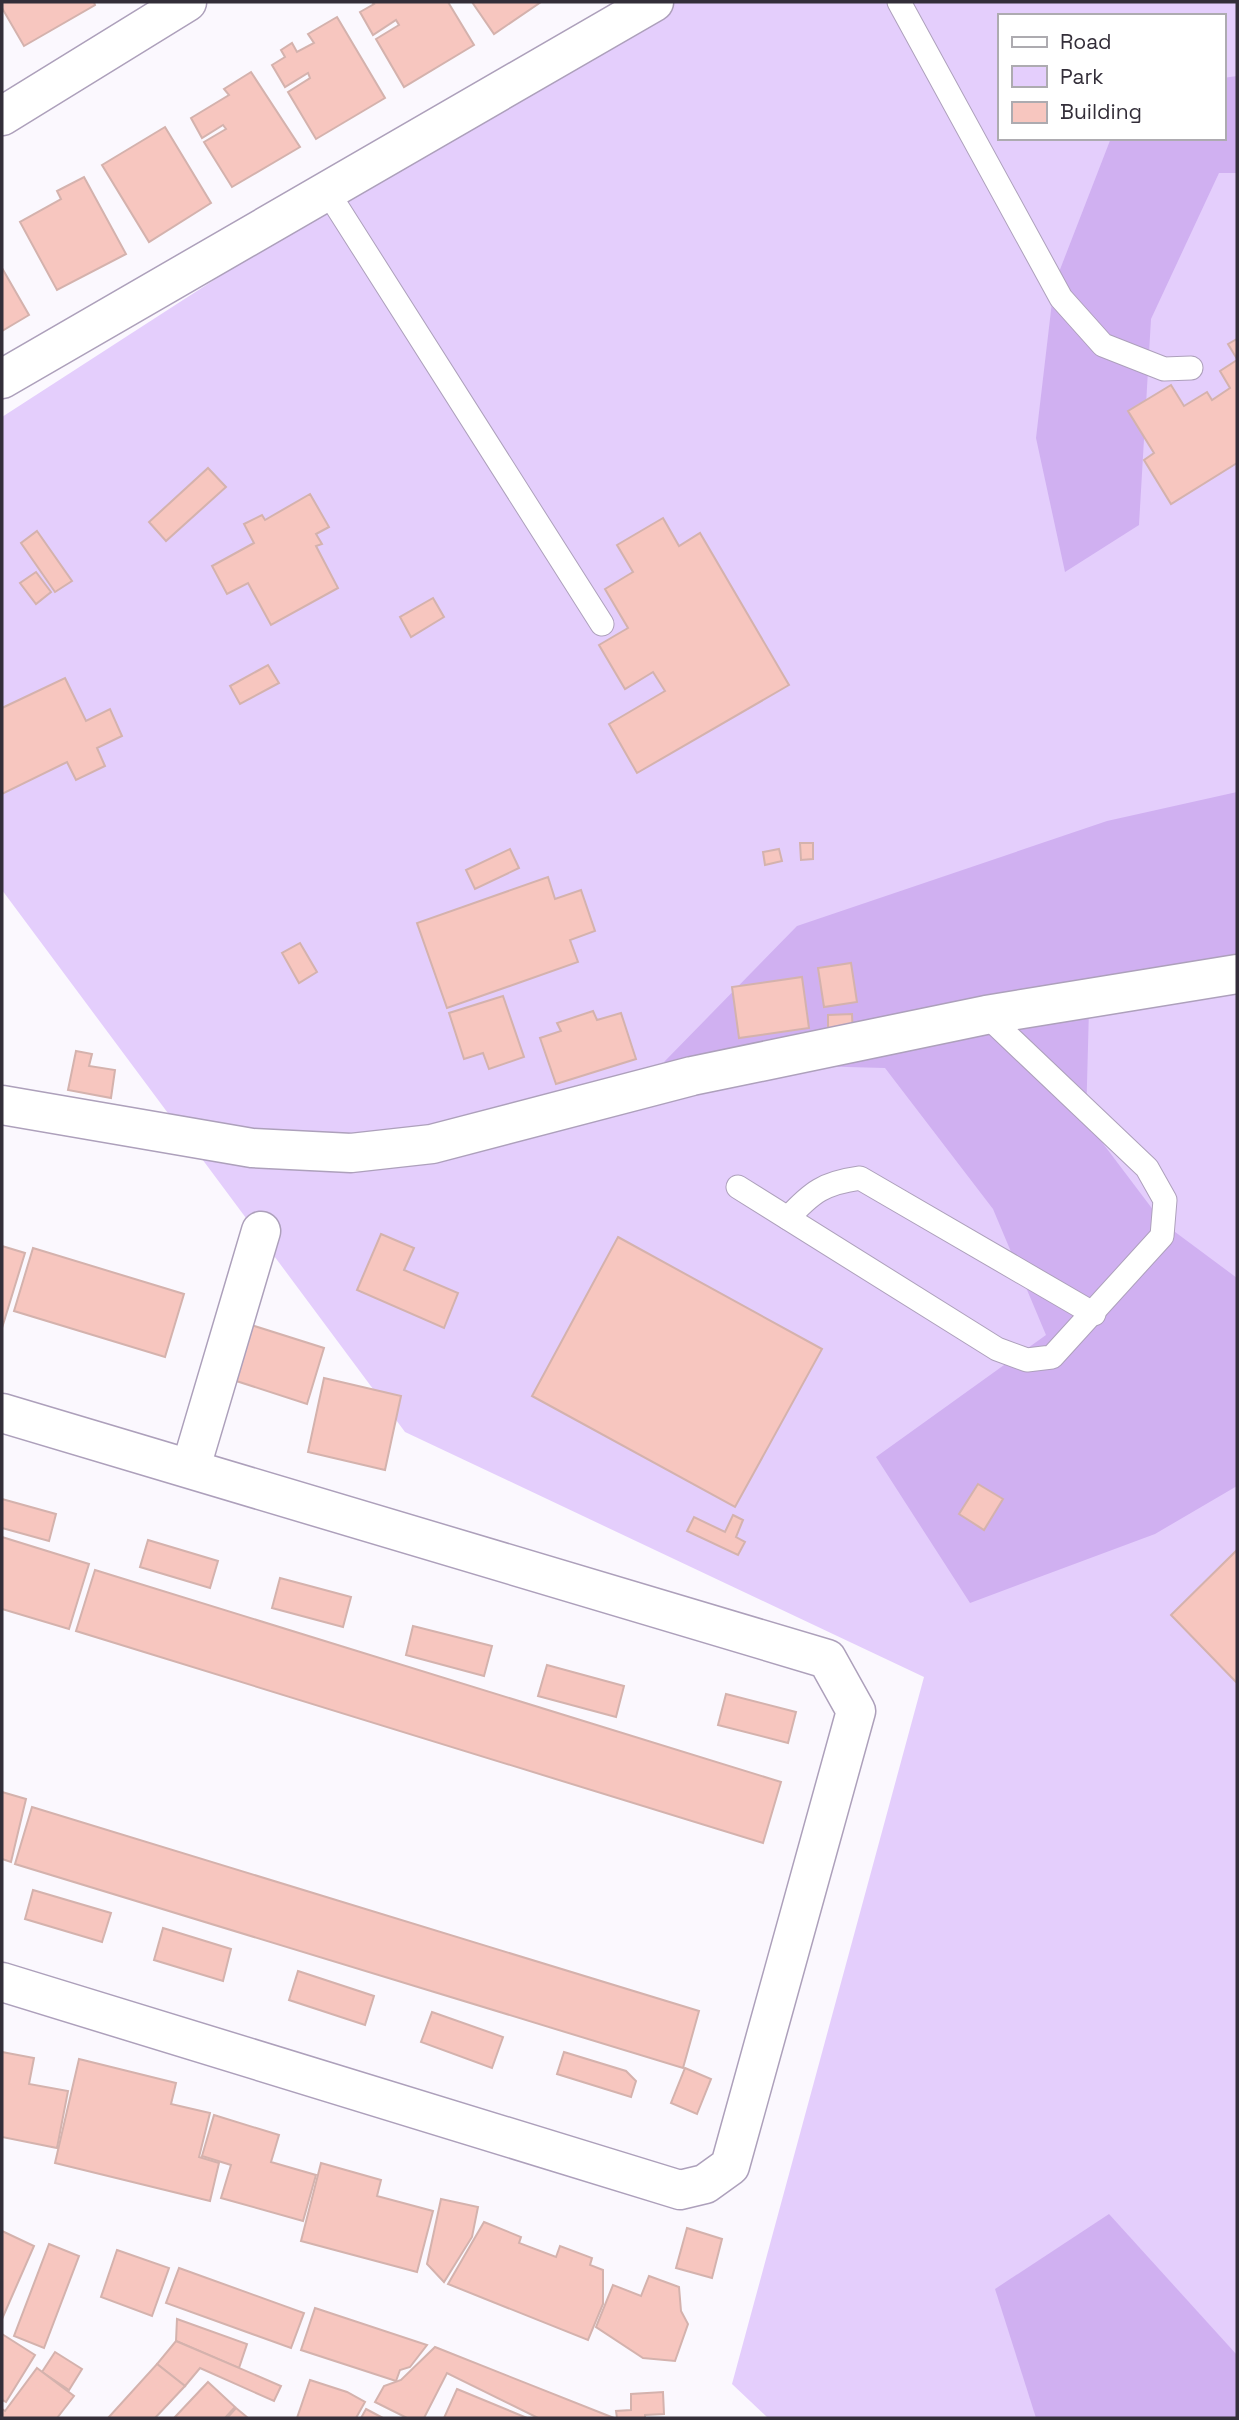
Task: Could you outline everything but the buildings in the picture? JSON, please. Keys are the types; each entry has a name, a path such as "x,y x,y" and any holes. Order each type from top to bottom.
{"street":[{"path":"6,103 187,2"},
{"path":"2,379 654,2"},
{"path":"2,1105 252,1148 351,1153 432,1144 692,1076 986,1016 1237,974"},
{"path":"191,1467 261,1231"},
{"path":"2,1413 827,1658 856,1711 730,2166 705,2184 680,2190 2,1982"}],"lane":[{"path":"899,2 1061,298 1103,345 1164,369 1191,368"},
{"path":"327,191 602,624"},
{"path":"738,1187 997,1349 1027,1360 1052,1357 1094,1314 1162,1236 1165,1200 1147,1168 986,1016"},
{"path":"788,1218 808,1196 830,1182 860,1178 1094,1314"}],"green space":[{"path":"644,2 1237,2 1237,2418 768,2418 732,2384 924,1677 405,1432 2,890 2,417"}],"shaded area":[{"path":"1237,76 1237,173 1219,173 1151,319 1139,525 1065,572 1036,438 1054,285 1110,140 1225,140 1225,78"},
{"path":"1237,792 1237,987 1089,1009 1086,1121 1163,1223 1237,1278 1237,1486 1155,1534 970,1603 876,1457 1046,1335 993,1209 885,1068 664,1062 797,926 1107,821"},
{"path":"1109,2214 1237,2355 1237,2418 1036,2418 995,2289"}]}
